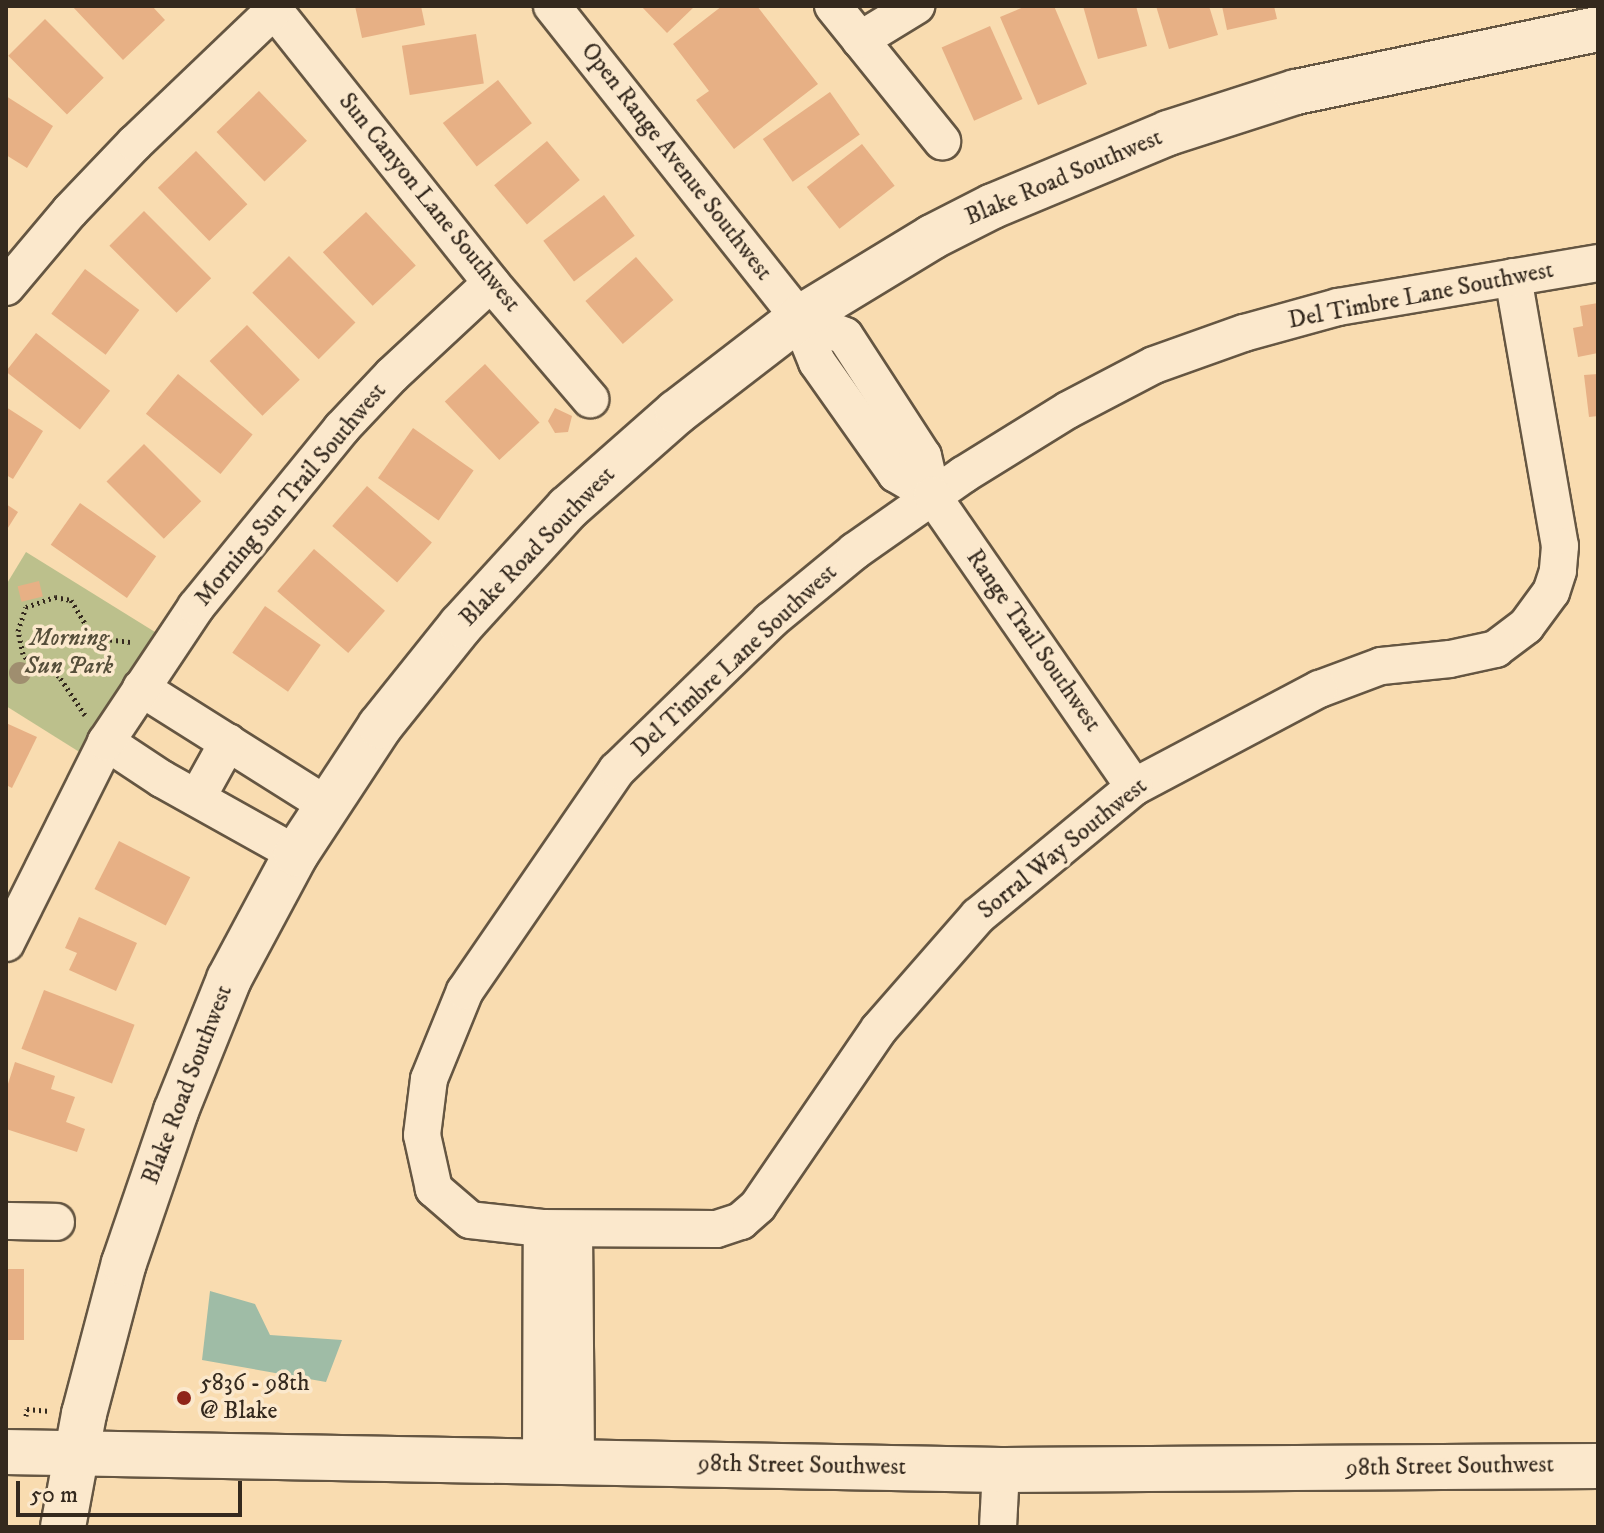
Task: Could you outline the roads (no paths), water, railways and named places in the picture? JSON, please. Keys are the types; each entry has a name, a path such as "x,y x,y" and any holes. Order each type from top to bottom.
{"street":[{"name":"Open Range Avenue Southwest","path":"552,6 799,318"},
{"path":"833,6 942,141"},
{"path":"860,40 916,6"},
{"path":"6,287 70,211 135,143 273,8"},
{"name":"Sun Canyon Lane Southwest","path":"273,8 491,283 590,399"},
{"name":"Blake Road Southwest","path":"63,1527 75,1455 104,1330 171,1123 229,979 296,854 380,726 461,625 568,508 677,412 799,318 932,237 993,206 1168,133 1296,92 1598,29"},
{"name":"Del Timbre Lane Southwest","path":"558,1229 470,1220 434,1189 422,1135 429,1079 465,991 617,770 770,621 932,495 1068,410 1154,365 1244,333 1338,307 1598,263"},
{"name":"Sorral Way Southwest","path":"558,1229 716,1229 741,1221 758,1206 879,1029 978,916 1134,787 1319,689 1381,666 1450,659 1496,649 1526,626 1551,592 1558,571 1560,546 1513,277"},
{"name":"Morning Sun Trail Southwest","path":"6,943 98,730 141,688 196,607 259,525 341,429 392,375 491,283"},
{"name":"Range Trail Southwest","path":"799,318 845,336 923,456 932,495 1134,787"},
{"name":"Range Trail Southwest","path":"799,318 817,362 899,477 932,495"},
{"path":"849,408 879,387"},
{"path":"141,688 327,805"},
{"path":"98,730 197,798 296,854"},
{"path":"197,798 228,742"},
{"path":"6,1221 56,1222"},
{"path":"558,1229 558,1462"},
{"name":"98th Street Southwest","path":"6,1452 1001,1470 1598,1466"},
{"path":"998,1527 1001,1470"}],"place":[{"name":"5836 - 98th @ Blake","path":"184,1398"}],"park label":[{"name":"Morning Sun Park","path":"69,653"}]}
